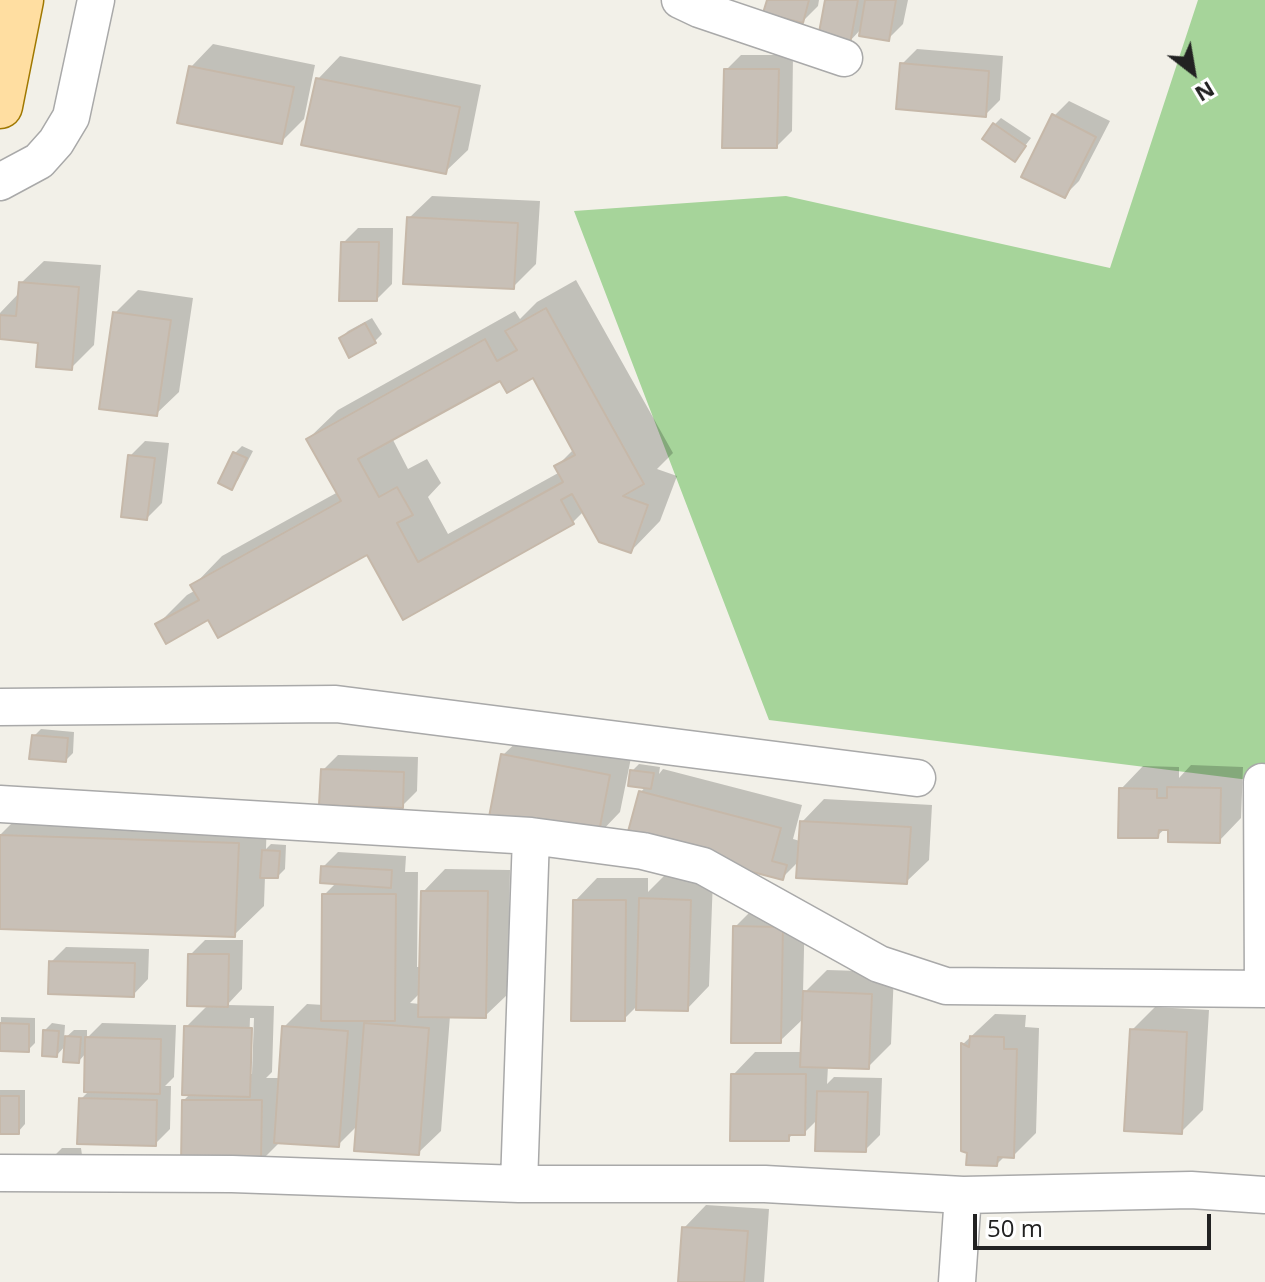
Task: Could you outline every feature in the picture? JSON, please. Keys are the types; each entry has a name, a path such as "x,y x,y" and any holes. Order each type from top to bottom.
{"main road":[{"path":"0,106 21,0"}],"street":[{"path":"0,182 39,161 56,142 71,117 96,0"},
{"path":"680,0 844,58"},
{"path":"0,707 336,704 917,778"},
{"path":"0,804 531,836 643,851 703,866 879,964 946,986 1264,989 1262,782"},
{"path":"519,1184 531,836"},
{"path":"0,1173 232,1174 519,1184 765,1184 963,1195 1191,1190 1265,1195"},
{"path":"957,1282 963,1195"}],"green space":[{"path":"1198,0 1265,0 1265,782 769,720 574,211 786,196 1110,268"}],"building":[{"path":"767,0 809,0 803,23 763,13"},
{"path":"825,0 858,0 850,44 818,38"},
{"path":"865,0 896,0 889,41 859,36"},
{"path":"900,63 989,71 986,117 896,109"},
{"path":"189,66 294,87 282,144 177,123"},
{"path":"724,69 779,69 777,148 722,148"},
{"path":"316,78 460,107 446,174 301,145"},
{"path":"1052,114 1096,137 1065,198 1021,177"},
{"path":"993,123 1026,146 1015,162 982,139"},
{"path":"407,217 518,223 514,289 403,284"},
{"path":"341,242 379,242 377,301 339,301"},
{"path":"19,282 79,287 72,370 36,367 38,343 0,339 0,315 16,316"},
{"path":"546,308 644,484 623,496 648,505 631,553 599,542 572,494 561,500 574,524 403,620 367,555 218,638 208,620 166,644 155,624 199,600 190,585 341,501 306,439 485,339 497,361 517,350 505,331","holes":["533,378 575,455 554,466 563,482 418,562 397,523 413,515 397,487 379,497 358,459 500,381 507,393"]},
{"path":"113,312 171,320 157,416 99,409"},
{"path":"365,323 376,343 349,358 339,338"},
{"path":"233,452 247,458 232,490 218,483"},
{"path":"128,455 155,458 147,520 121,517"},
{"path":"32,735 68,738 66,762 29,759"},
{"path":"501,754 610,775 598,837 489,817"},
{"path":"321,769 404,772 403,808 319,805"},
{"path":"630,770 654,773 651,789 628,786"},
{"path":"1167,787 1221,788 1220,843 1168,842 1168,830 1159,830 1158,838 1118,838 1119,788 1157,789 1157,798 1167,798"},
{"path":"639,791 781,828 772,861 787,865 783,880 626,839"},
{"path":"800,821 911,827 907,884 796,878"},
{"path":"0,835 239,843 235,937 0,929"},
{"path":"262,850 280,851 278,878 260,878"},
{"path":"321,866 392,870 391,888 320,883"},
{"path":"421,891 488,891 486,1018 418,1017"},
{"path":"322,894 396,894 395,1021 321,1021"},
{"path":"639,898 691,900 688,1011 636,1010"},
{"path":"573,900 626,900 625,1021 571,1021"},
{"path":"733,926 783,927 781,1043 731,1043"},
{"path":"188,954 229,954 228,1007 187,1006"},
{"path":"49,961 135,963 134,997 48,994"},
{"path":"803,991 872,994 869,1069 800,1067"},
{"path":"0,1023 29,1024 29,1052 0,1051"},
{"path":"364,1023 429,1028 419,1155 354,1151"},
{"path":"184,1026 252,1028 250,1097 182,1095"},
{"path":"282,1026 348,1031 339,1147 274,1143"},
{"path":"1130,1029 1187,1032 1182,1134 1124,1131"},
{"path":"43,1030 59,1031 57,1057 42,1056"},
{"path":"65,1036 81,1037 79,1063 63,1062"},
{"path":"970,1036 1004,1037 1004,1049 1017,1049 1014,1158 998,1157 997,1166 966,1165 967,1153 961,1151 961,1043 969,1047"},
{"path":"85,1037 161,1039 160,1094 84,1092"},
{"path":"731,1074 806,1074 805,1135 789,1135 789,1141 730,1141"},
{"path":"817,1091 868,1092 866,1152 815,1151"},
{"path":"0,1096 19,1096 19,1134 0,1134"},
{"path":"79,1098 157,1100 156,1146 77,1144"},
{"path":"182,1100 262,1100 261,1164 181,1164"},
{"path":"682,1227 748,1231 744,1282 678,1282"}]}
